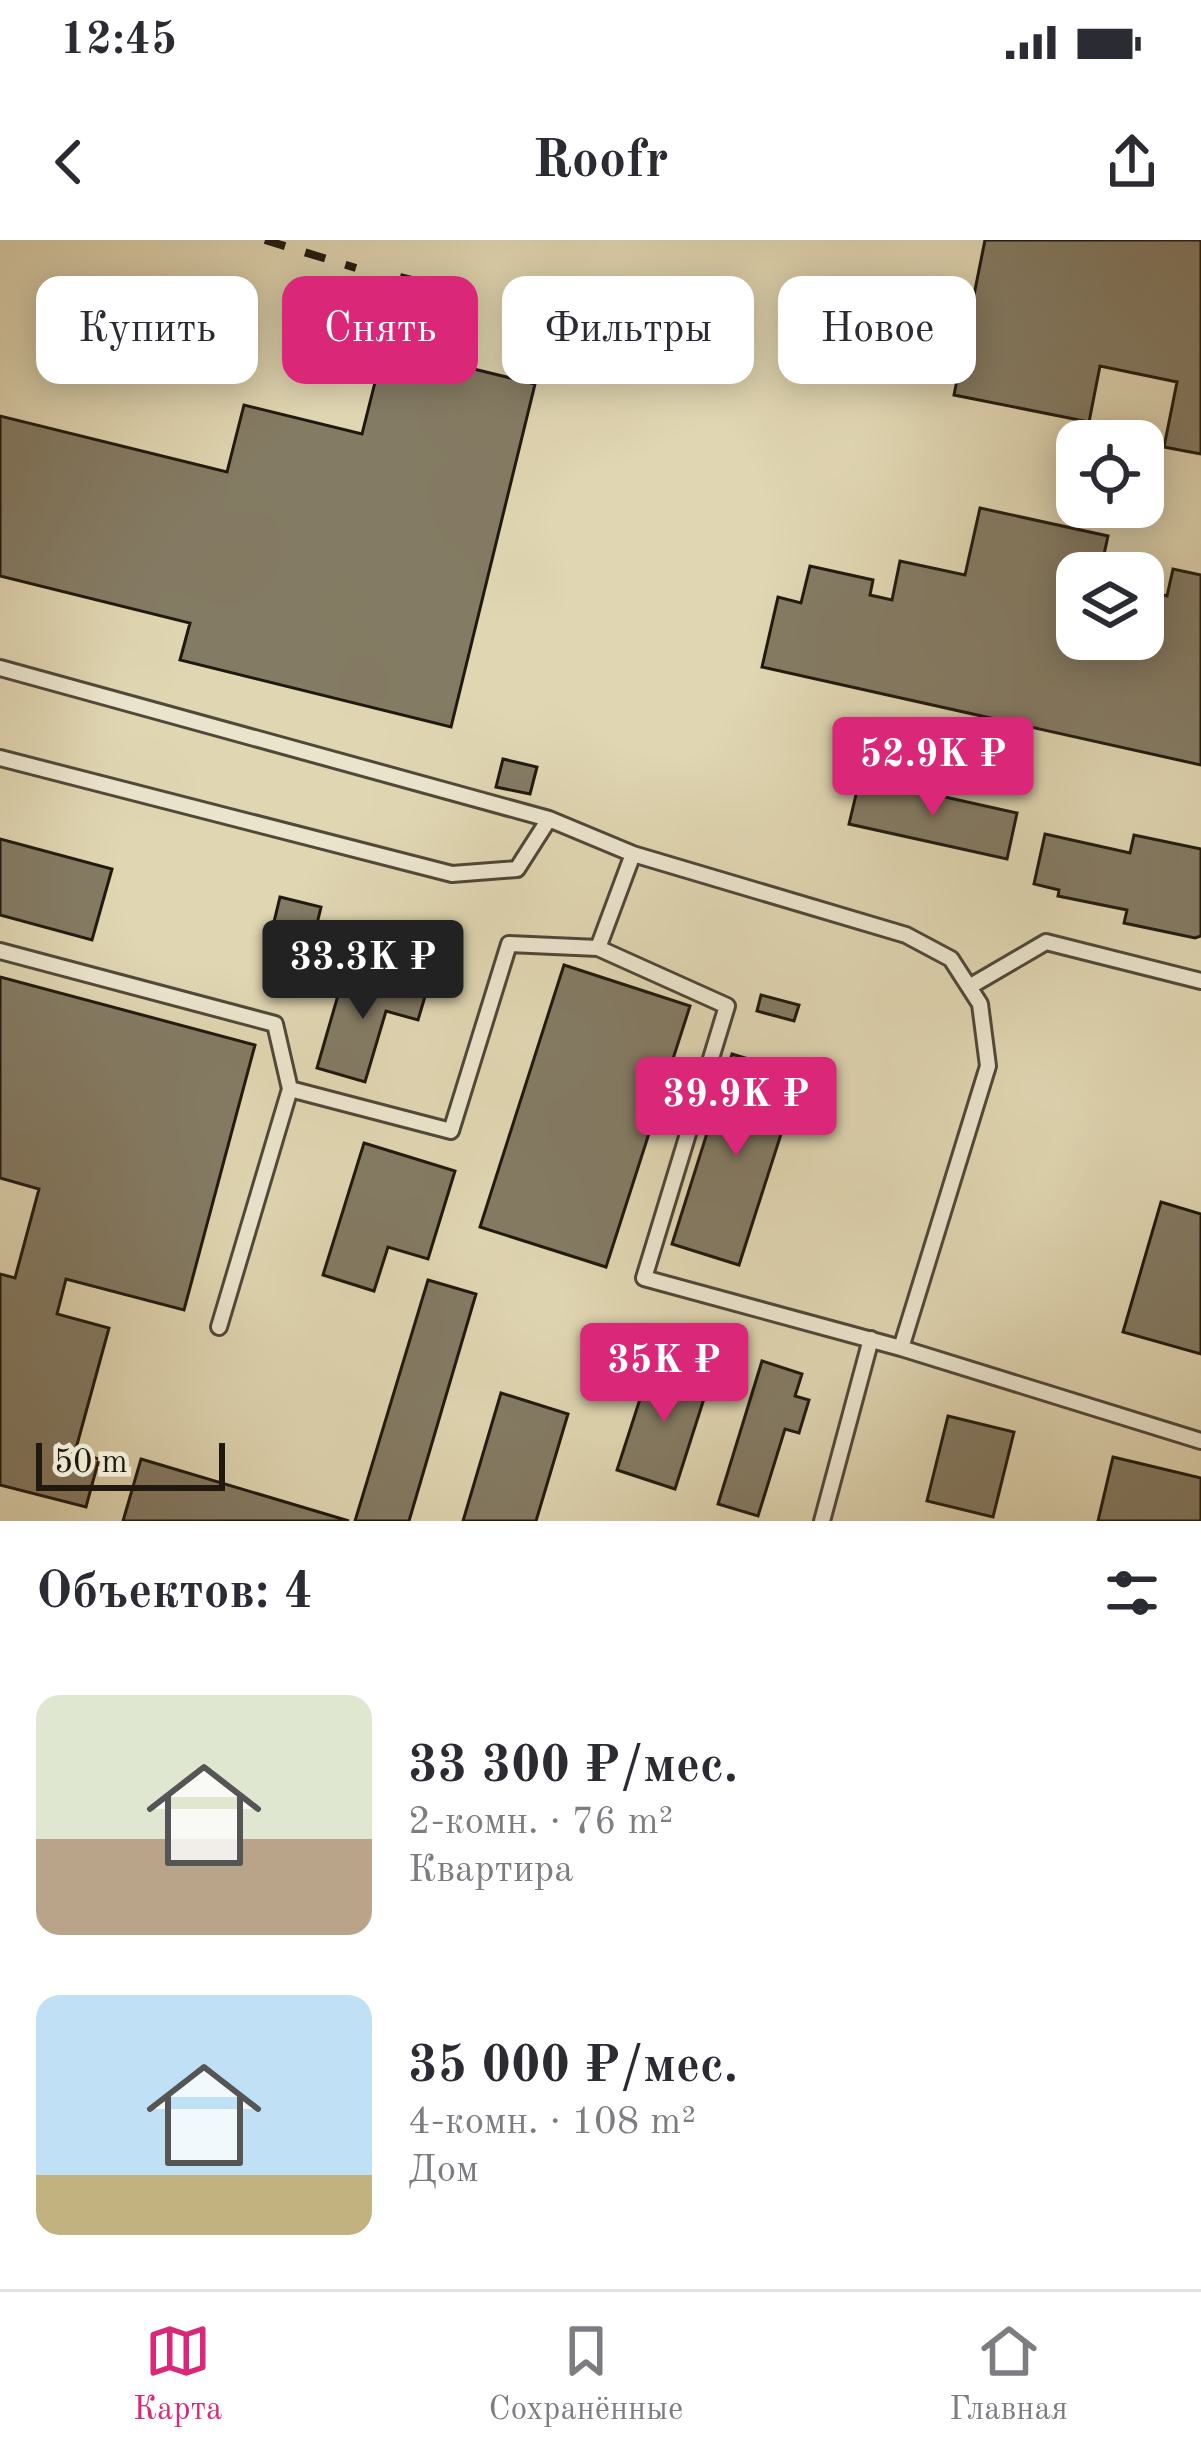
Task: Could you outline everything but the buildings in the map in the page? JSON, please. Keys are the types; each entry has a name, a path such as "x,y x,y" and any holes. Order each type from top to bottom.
{"lane":[{"path":"0,668 549,819 633,854 906,935 952,959 980,1004 988,1066 901,1348"},
{"path":"0,758 452,874 517,869 549,819"},
{"path":"598,948 633,854"},
{"path":"969,987 1046,942 1201,981"},
{"path":"290,1089 451,1131 509,944 598,948 727,1006 644,1278 871,1339 1201,1442"},
{"path":"0,951 275,1024 290,1089 219,1327"},
{"path":"822,1521 871,1339"}],"railway":[{"path":"265,240 356,268"}]}
